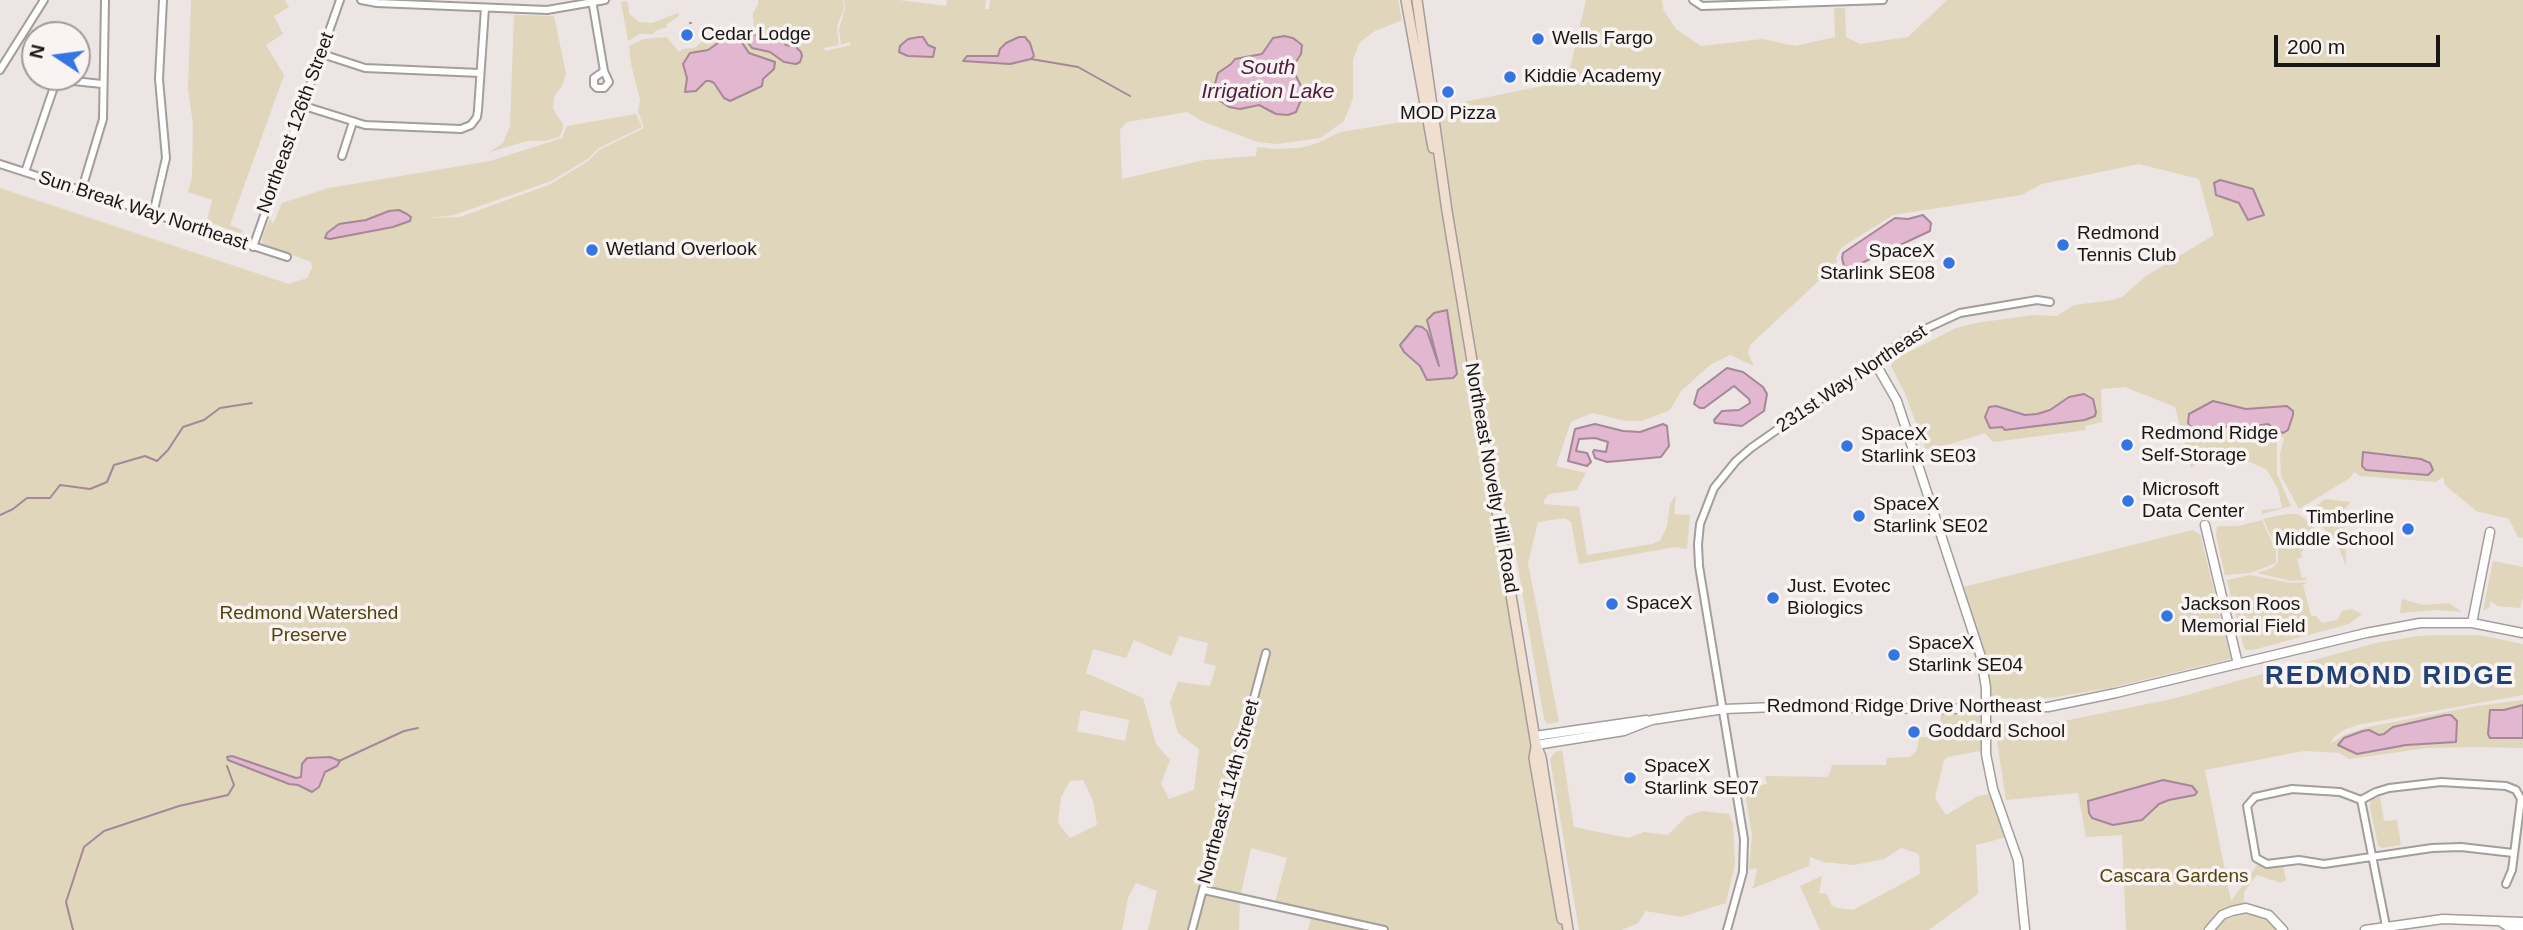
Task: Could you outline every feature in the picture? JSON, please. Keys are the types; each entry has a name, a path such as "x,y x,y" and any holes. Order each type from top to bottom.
{"main road":[{"name":"Northeast Novelty Hill Road","path":"1406,0 1447,211"},
{"name":"Northeast Novelty Hill Road","path":"1417,0 1447,211 1535,740 1541,757 1567,930"}],"street":[{"path":"0,70 44,0"},
{"path":"81,192 103,119 105,0"},
{"path":"153,214 166,158 159,79 163,0"},
{"name":"Northeast 126th Street","path":"253,247 340,0"},
{"path":"361,0 377,4 547,10 605,0"},
{"path":"1693,1 1702,6 1884,0"},
{"path":"592,1 604,71"},
{"path":"303,106 365,125 461,129 471,125 478,110 485,8"},
{"path":"322,54 365,68 480,73"},
{"path":"25,172 55,84 64,79 102,84"},
{"path":"342,156 353,122"},
{"name":"Sun Break Way Northeast","path":"0,164 287,257"},
{"name":"231st Way Northeast","path":"1727,930 1743,872 1744,839 1698,555 1700,524 1714,488 1735,461 1751,448 1912,335 1960,313 2037,300 2050,302"},
{"path":"1874,361 1897,401 1981,657 1986,688 1986,754 1993,789 2018,860 2025,930"},
{"path":"2205,524 2238,664"},
{"path":"2472,623 2490,532"},
{"name":"Redmond Ridge Drive Northeast","path":"1535,740 1624,731 1653,720 1724,709 2033,708 2062,705 2420,622 2472,623 2523,633"},
{"name":"Northeast 114th Street","path":"1192,930 1266,653"},
{"path":"2506,884 2512,870 2521,799 2519,792 2506,786 2441,782 2389,788 2361,800 2340,792 2292,789 2255,797 2251,799 2247,811 2256,858 2262,863 2299,860 2323,864 2432,848 2461,847 2513,853"},
{"path":"2361,800 2385,926"},
{"path":"1204,890 1384,930"},
{"path":"2209,930 2222,915 2246,908 2269,915 2283,930"},
{"path":"2365,930 2461,919 2523,922"},
{"path":"2501,922 2523,929"}],"green space":[{"path":"191,0 285,0 289,7 274,16 283,34 266,45 284,75 230,225 242,230 241,234 207,221 212,200 188,192 192,177 193,124 188,89"},
{"name":"Redmond Watershed Preserve","path":"758,0 843,0 844,8 837,27 839,45 824,48 825,51 851,45 850,42 841,45 839,30 845,9 844,0 899,0 946,6 947,0 986,0 985,9 989,9 990,0 1398,0 1402,20 1375,31 1360,42 1353,59 1353,98 1344,121 1320,138 1277,144 1258,142 1204,122 1187,112 1127,122 1120,129 1122,179 1204,160 1256,156 1257,147 1299,148 1318,143 1340,132 1434,117 1439,107 1567,81 1586,0 1662,0 1663,9 1676,29 1701,46 1763,39 1795,46 1835,37 1834,8 1845,8 1846,37 1860,44 1908,37 1947,0 2523,0 2523,538 2518,537 2509,519 2476,511 2445,485 2443,477 2436,482 2360,476 2354,472 2350,478 2299,509 2281,476 2280,455 2284,438 2270,431 2269,437 2277,443 2277,474 2291,506 2262,514 2262,510 2282,508 2278,489 2267,470 2250,462 2209,462 2191,468 2175,407 2125,387 2101,389 2102,422 2085,426 2086,430 1993,442 1985,433 1931,450 1925,448 1905,393 1891,366 1893,360 1956,328 2033,315 2057,316 2074,305 2122,297 2146,276 2214,235 2199,179 2139,164 2042,184 2021,195 1893,215 1841,248 1836,258 1838,268 1826,274 1750,345 1748,353 1754,366 1730,355 1710,365 1681,391 1670,410 1642,421 1626,421 1592,413 1571,422 1556,466 1586,473 1577,490 1549,494 1544,504 1579,507 1587,555 1660,541 1667,526 1670,504 1676,495 1674,514 1690,515 1687,549 1675,547 1579,564 1571,522 1565,518 1538,522 1528,563 1559,722 1547,724 1544,719 1515,550 1509,581 1565,930 1308,930 1312,914 1274,906 1287,858 1251,848 1240,898 1239,930 1148,930 1157,891 1136,883 1128,898 1122,930 0,930 0,188 289,284 307,278 312,268 311,262 263,244 262,238 270,218 273,224 282,203 329,188 490,161 562,138 567,126 636,114 642,127 599,148 586,160 551,181 454,215 427,218 460,217 551,184 588,161 599,150 644,128 638,111 640,100 629,46 644,39 667,37 680,52 682,49 695,48 715,29 746,35 754,28 753,13","holes":["1179,636 1208,643 1204,663 1216,666 1210,686 1178,682 1170,703 1178,733 1199,749 1194,790 1169,799 1161,783 1170,760 1156,744 1143,698 1086,673 1093,649 1126,658 1134,640 1171,656","1081,710 1129,720 1125,741 1077,731","1083,780 1093,800 1097,825 1070,838 1058,823 1061,797 1070,781"]},
{"path":"626,1 629,14 639,22 652,23 678,13 679,16 654,34 640,34 628,41 621,2"},
{"path":"514,15 554,16 566,73 562,86 554,97 553,109 563,124 562,132 559,137 545,141 527,141 490,152 503,143 510,126"},
{"path":"2325,499 2351,502 2342,512 2347,518 2346,566 2336,540 2307,513"},
{"path":"2286,514 2303,517 2325,538 2323,542 2306,546 2301,553 2302,558 2297,559 2302,578 2306,577 2307,580 2292,581 2257,573 2272,568 2278,562 2278,551 2263,519"},
{"path":"2262,520 2276,551 2276,563 2250,573 2225,575 2216,535 2217,526 2238,526"},
{"path":"2193,530 2200,534 2231,659 2109,688 2056,697 2024,700 1992,697 1987,662 1963,587"},
{"path":"2493,561 2523,567 2523,597 2520,608 2497,606 2491,601 2489,608 2483,611"},
{"path":"2250,575 2291,583 2307,582 2303,585 2311,616 2316,616 2322,623 2337,620 2342,611 2352,609 2362,614 2349,624 2246,650 2227,580"},
{"path":"2402,599 2423,605 2449,603 2462,612 2436,610 2400,613"},
{"name":"Cascara Gardens","path":"2439,635 2479,635 2523,644 2523,695 2357,725 2334,737 2330,744 2344,735 2368,727 2523,700 2523,748 2427,748 2349,759 2340,753 2304,751 2205,770 2231,901 2258,864 2283,864 2286,880 2281,883 2257,875 2244,892 2244,903 2218,911 2202,930 2126,930 2122,835 2086,837 2078,793 2006,800 1995,728 2003,724 2049,724 2172,699 2376,643"},
{"path":"1986,708 1986,750 1947,757 1935,798 1946,815 1978,796 1994,793 2011,836 1976,845 1978,894 1929,930 1820,930 1800,886 1822,876 1819,893 1827,894 1831,905 1837,908 1853,910 1920,874 1919,854 1901,848 1884,859 1854,865 1823,862 1810,857 1809,866 1751,889 1757,868 1749,870 1752,835 1744,788 1767,784 1765,776 1826,777 1832,765 1886,765 1887,758 1910,757 1917,750 1919,737 1940,735 1941,709"},
{"path":"1562,750 1574,827 1628,838 1644,832 1668,835 1687,816 1702,811 1729,814 1733,824 1735,864 1726,903 1681,917 1646,911 1638,923 1622,930 1579,930 1550,759 1555,752"},
{"path":"2380,797 2384,821 2397,820 2401,845 2382,848 2378,846 2370,807 2371,800"},
{"path":"2247,913 2262,916 2279,930 2214,930 2224,920"}],"water":[{"path":"754,34 766,37 777,35 786,45 796,47 801,52 800,62 784,62 770,52 752,48 748,37"},
{"path":"728,36 739,38 749,53 775,62 774,69 763,79 762,86 730,101 724,98 710,81 706,81 696,91 685,92 687,78 683,64 690,53 708,50"},
{"path":"923,37 928,45 935,48 933,57 908,56 899,52 900,46 908,39"},
{"path":"1025,37 1030,43 1034,56 1031,59 1010,64 963,61 967,56 998,56 1006,43"},
{"name":"South Irrigation Lake","path":"1273,38 1293,38 1302,45 1301,54 1292,68 1302,88 1296,112 1288,115 1276,114 1259,105 1240,109 1229,107 1220,101 1214,87 1218,73 1235,59 1262,54"},
{"path":"2220,180 2253,189 2264,215 2248,220 2239,203 2216,195 2214,183"},
{"path":"399,210 411,217 410,221 393,227 325,238 327,233 339,224 366,220"},
{"path":"1923,215 1931,223 1930,231 1851,268 1844,266 1843,253 1895,218 1908,219"},
{"path":"1447,310 1457,374 1453,378 1427,380 1420,366 1400,345 1416,326 1422,327 1427,331 1439,366 1427,320 1434,313"},
{"path":"1727,368 1743,372 1763,387 1767,394 1764,411 1742,426 1715,423 1714,420 1722,411 1739,410 1750,403 1734,386 1704,408 1694,404 1698,390"},
{"path":"2084,394 2093,399 2096,412 2095,416 2085,420 2005,430 2002,427 1990,428 1985,417 1989,407 1996,406 2025,415 2037,414 2050,410 2069,397"},
{"path":"2213,401 2246,409 2287,406 2293,411 2293,415 2288,430 2283,433 2268,424 2193,430 2188,423 2189,414"},
{"path":"1595,424 1640,432 1663,424 1667,426 1669,446 1661,457 1607,462 1595,458 1593,452 1606,452 1608,442 1595,438 1579,439 1576,451 1587,453 1591,462 1587,466 1568,461 1575,429"},
{"path":"2363,452 2421,459 2430,463 2433,470 2428,475 2366,470 2362,466"},
{"path":"2523,705 2523,738 2490,738 2490,710"},
{"path":"2451,715 2457,721 2456,742 2406,745 2357,754 2338,745 2344,738 2363,731 2369,730 2379,735 2393,727"},
{"path":"232,756 296,778 301,777 302,764 307,758 330,757 340,761 337,766 325,772 319,787 312,792 228,760 227,757"},
{"path":"2163,780 2192,786 2197,792 2195,795 2159,804 2142,820 2113,825 2092,818 2089,813 2088,801"}],"waterway":[{"path":"1031,59 1078,67 1130,96"},
{"path":"0,515 27,498 50,498 60,485 90,489 107,482 114,465 145,456 157,461 183,427 204,420 220,408 252,403"},
{"path":"339,761 404,731 418,728"},
{"path":"73,930 66,902 84,847 104,831 179,806 228,795 234,785 227,766"}],"place":[{"name":"Cedar Lodge","path":"687,35"},
{"name":"Wells Fargo","path":"1538,39"},
{"name":"Kiddie Academy","path":"1510,77"},
{"name":"MOD Pizza","path":"1448,92"},
{"name":"Redmond Tennis Club","path":"2063,245"},
{"name":"Wetland Overlook","path":"592,250"},
{"name":"SpaceX Starlink SE08","path":"1949,263"},
{"name":"Redmond Ridge Self-Storage","path":"2127,445"},
{"name":"SpaceX Starlink SE03","path":"1847,446"},
{"name":"Microsoft Data Center","path":"2128,501"},
{"name":"SpaceX Starlink SE02","path":"1859,516"},
{"name":"Timberline Middle School","path":"2408,529"},
{"name":"Just. Evotec Biologics","path":"1773,598"},
{"name":"SpaceX","path":"1612,604"},
{"name":"Jackson Roos Memorial Field","path":"2167,616"},
{"name":"SpaceX Starlink SE04","path":"1894,655"},
{"name":"Goddard School","path":"1914,732"},
{"name":"SpaceX Starlink SE07","path":"1630,778"}],"district":[{"name":"REDMOND RIDGE","path":"2390,677"}]}
